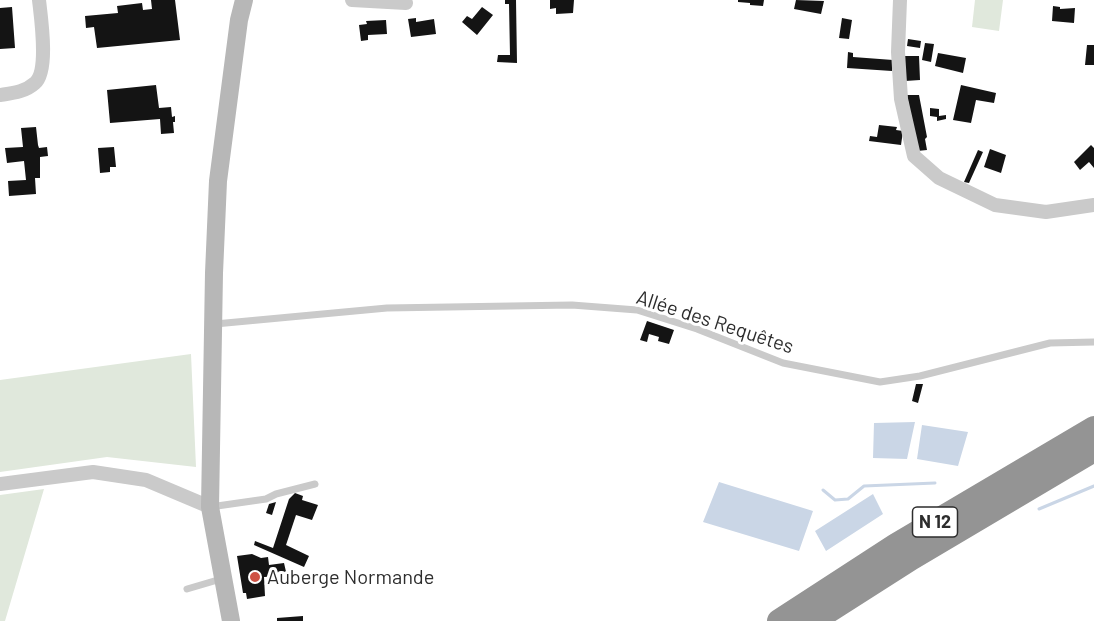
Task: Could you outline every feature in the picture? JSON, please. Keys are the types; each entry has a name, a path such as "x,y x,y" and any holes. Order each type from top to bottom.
{"highway":[{"name":"N 12","path":"779,621 896,545 1094,428"},
{"name":"N 12","path":"813,621 912,558 1094,450"}],"main road":[{"path":"231,621 210,507 213,324 218,182 242,0"}],"street":[{"path":"0,94 19,92 37,82 41,72 43,39 39,0"},
{"path":"352,0 406,3"},
{"path":"900,0 898,52 901,99 914,156 939,177 995,205 1046,212 1094,205"},
{"path":"0,484 93,472 146,480 210,507"}],"lane":[{"name":"Allée des Requêtes","path":"213,324 387,308 573,304 637,310 697,329 783,363 880,382 920,376 1050,343 1094,342"},
{"path":"210,507 266,499 276,494 315,484"},
{"path":"187,589 224,578"}],"shaded area":[{"path":"975,0 1003,0 999,31 972,27"},
{"path":"191,354 196,467 107,457 0,472 0,380"},
{"path":"44,489 5,621 0,621 0,495"}],"water":[{"path":"915,422 907,459 873,458 874,423"},
{"path":"922,425 968,432 958,466 917,459"},
{"path":"719,482 813,511 799,551 703,522"},
{"path":"873,494 883,514 826,551 815,531"}],"building":[{"path":"151,0 175,0 180,40 97,48 94,27 86,28 85,16 118,13 117,6 142,3 143,10 152,9"},
{"path":"505,0 516,0 517,63 497,62 498,55 510,55 509,4 505,4"},
{"path":"550,0 574,0 573,13 556,14 556,8 550,9"},
{"path":"738,0 764,0 763,6 750,5 750,3 738,2"},
{"path":"796,0 824,1 821,14 794,9"},
{"path":"1053,6 1060,7 1060,9 1075,8 1074,23 1052,21"},
{"path":"12,7 15,48 0,49 0,8"},
{"path":"482,7 493,15 477,35 462,22 467,16 472,19"},
{"path":"416,18 416,22 434,19 436,34 411,37 408,19"},
{"path":"842,18 852,20 849,39 839,38"},
{"path":"386,20 387,34 368,35 368,40 361,41 359,25 367,24 366,21"},
{"path":"908,39 921,41 920,48 907,46"},
{"path":"925,43 934,44 931,62 922,60"},
{"path":"1087,45 1094,45 1094,65 1085,65"},
{"path":"848,52 853,53 853,57 893,60 892,71 847,68"},
{"path":"938,53 966,58 963,73 935,66"},
{"path":"904,56 919,56 920,80 905,81"},
{"path":"156,85 159,108 171,107 172,117 175,116 174,133 161,134 160,119 110,123 107,90"},
{"path":"961,85 996,93 994,103 976,100 971,123 953,120"},
{"path":"907,95 919,95 927,137 925,139 927,150 917,151"},
{"path":"930,108 939,109 939,116 946,115 946,119 937,121 937,117 930,116"},
{"path":"879,125 897,127 896,130 903,131 901,145 869,141 870,136 877,137"},
{"path":"36,127 39,148 47,147 48,156 40,157 40,178 35,178 36,194 9,196 8,181 26,180 24,161 7,163 5,148 23,147 21,128"},
{"path":"1091,145 1094,148 1094,168 1089,162 1080,170 1074,162"},
{"path":"114,147 116,167 110,167 110,172 100,173 98,148"},
{"path":"990,149 1006,155 1001,173 984,167"},
{"path":"978,150 983,152 969,183 964,182"},
{"path":"647,321 674,330 669,344 658,341 659,337 649,334 647,342 640,340"},
{"path":"916,384 923,384 918,403 912,401"},
{"path":"295,493 303,496 302,500 318,505 312,520 296,515 286,545 309,556 304,567 254,545 255,541 273,548 289,499"},
{"path":"276,502 272,515 266,513 269,504"},
{"name":"Auberge Normande","path":"252,554 261,558 268,557 269,565 284,563 287,576 264,577 265,596 247,599 246,593 243,593 237,556"},
{"path":"303,616 303,621 277,621 277,618"}],"waterway":[{"path":"823,490 835,500 848,499 864,486 935,483"},
{"path":"1039,509 1094,486"}],"place":[{"name":"Auberge Normande","path":"255,577"}]}
